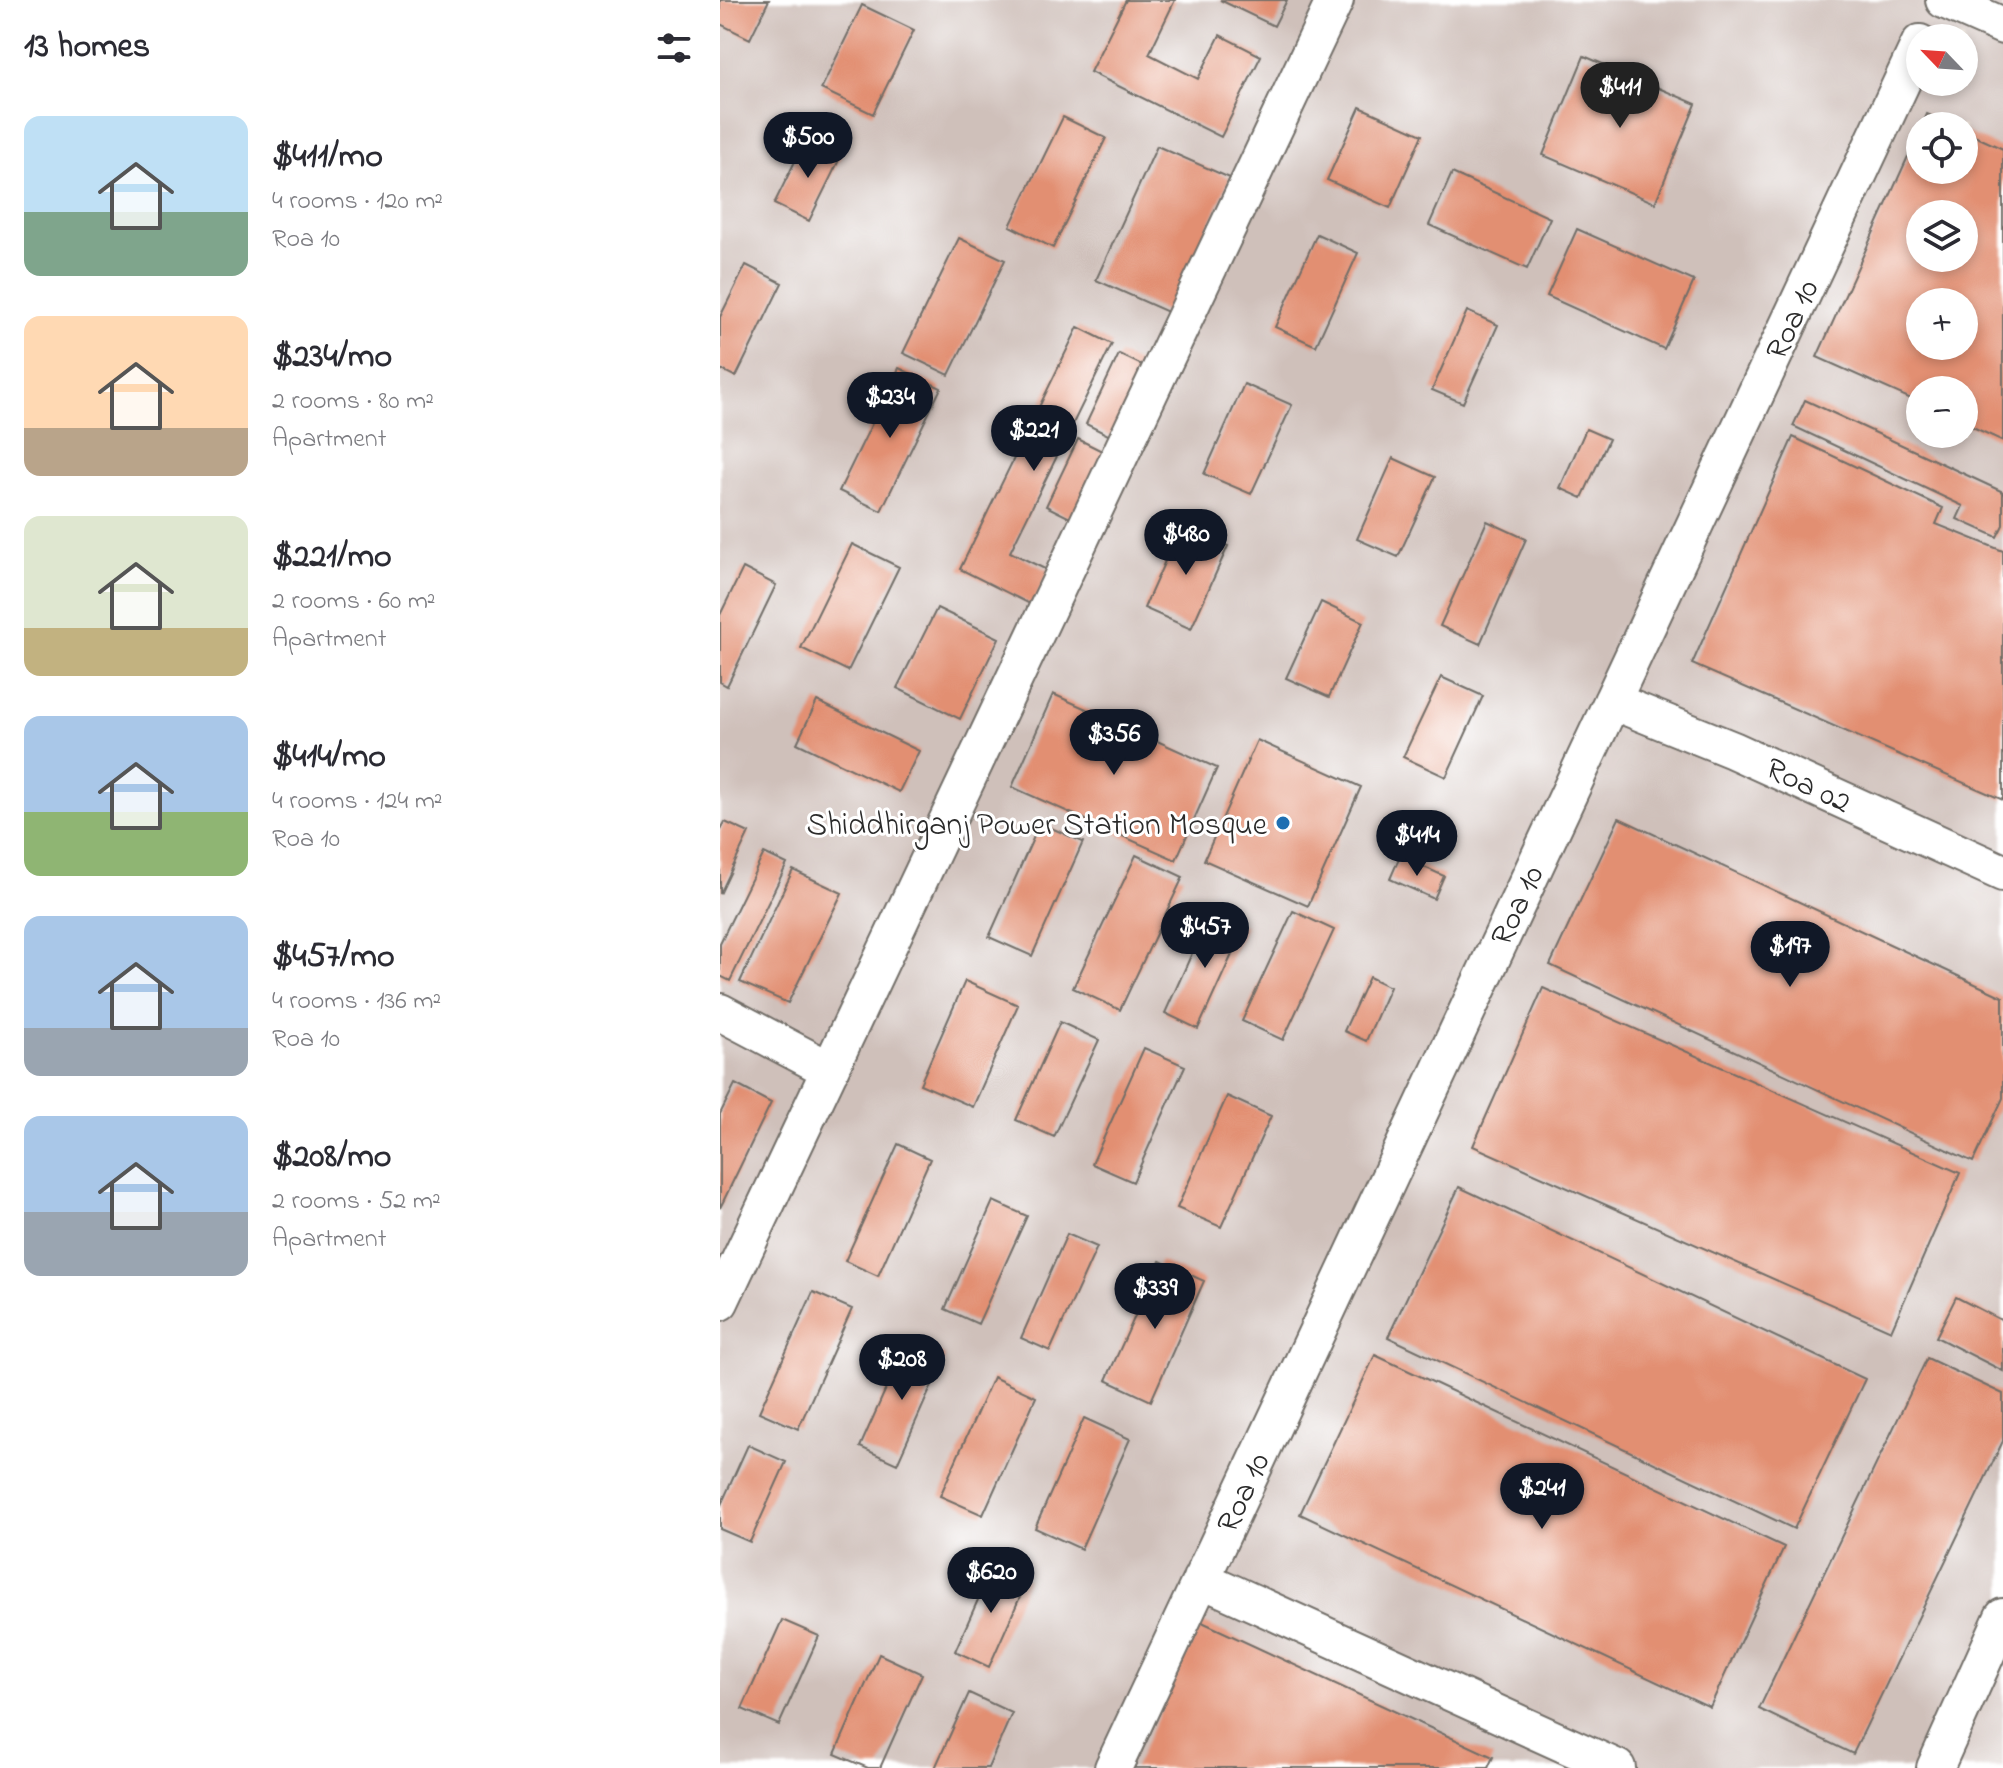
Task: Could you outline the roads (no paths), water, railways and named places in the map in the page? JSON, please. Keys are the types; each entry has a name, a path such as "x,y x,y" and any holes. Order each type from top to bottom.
{"street":[{"path":"720,1302 1335,0"},
{"path":"1942,0 2003,26"},
{"name":"Roa 10","path":"1930,24 1942,0"},
{"name":"Roa 10","path":"1113,1768 1906,73"},
{"name":"Roa 02","path":"1612,701 1733,750 2003,873"},
{"path":"720,1012 830,1070"},
{"path":"1201,1579 1617,1768"},
{"path":"1935,1768 2003,1617"}],"place":[{"name":"Shiddhirganj Power Station Mosque","path":"1283,823"}]}
